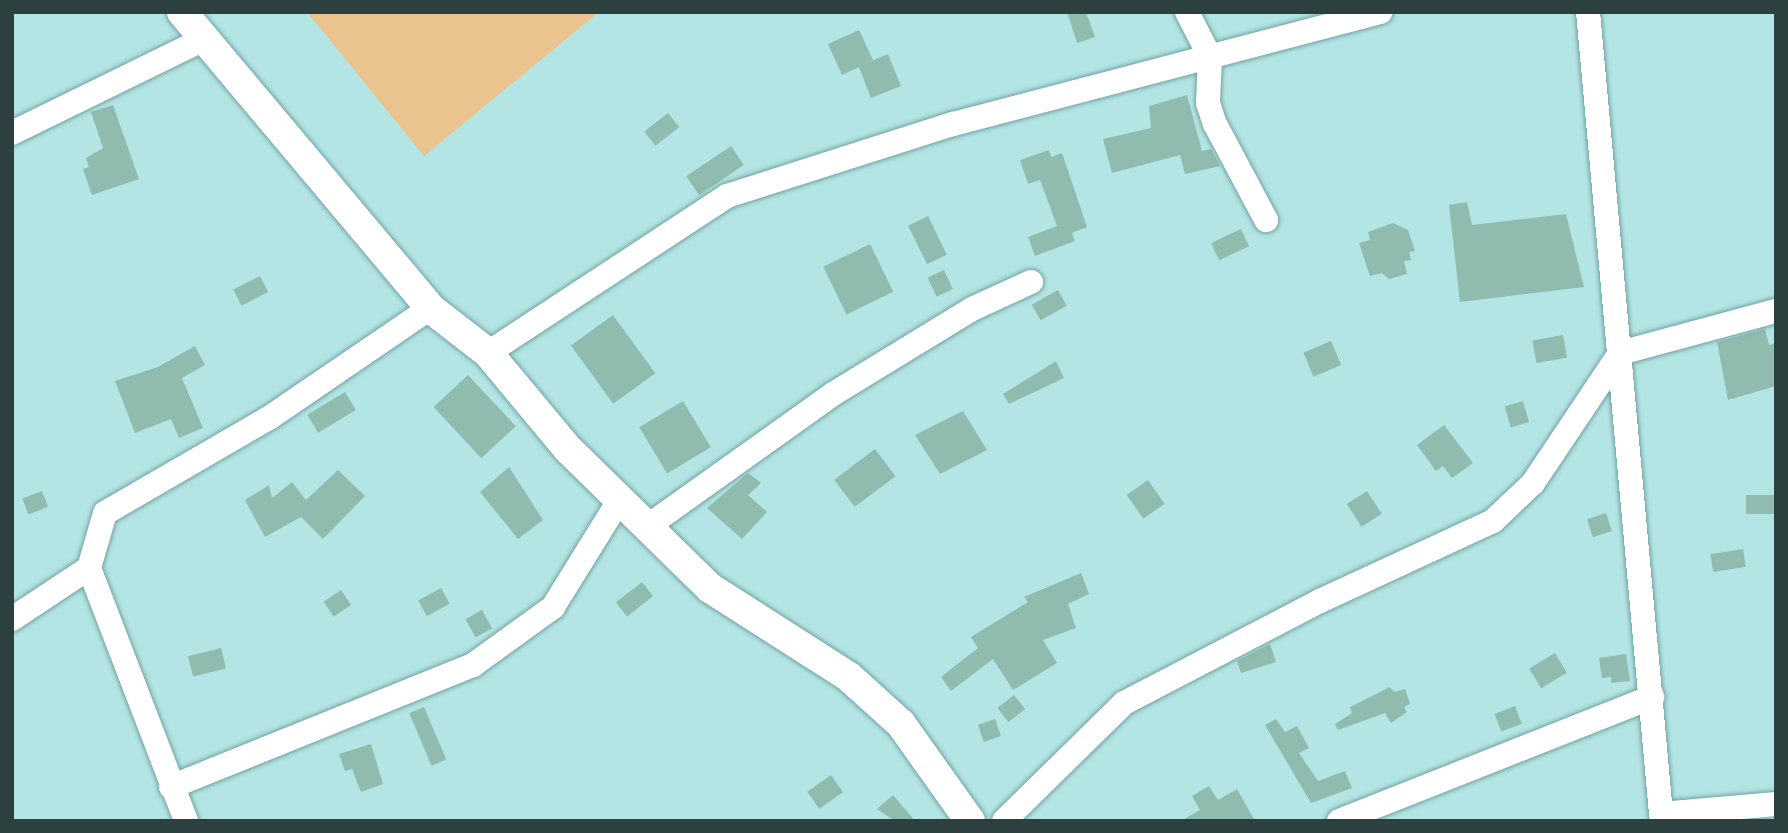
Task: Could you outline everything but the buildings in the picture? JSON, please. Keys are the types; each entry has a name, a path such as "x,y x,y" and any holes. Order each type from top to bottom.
{"street":[{"path":"182,12 430,308 488,353 568,449 710,588 849,677 893,716 970,821"},
{"path":"1187,12 1210,57 1207,90 1215,124 1266,220"},
{"path":"488,353 727,196 953,124 1381,12"},
{"path":"1588,12 1652,697 1660,817 1776,804"},
{"path":"12,133 206,38"},
{"path":"648,526 833,394 972,309 1031,282"},
{"path":"186,821 89,568 105,513 269,418 430,308"},
{"path":"1004,821 1124,703 1320,601 1493,521 1533,483 1620,353 1776,311"},
{"path":"171,787 473,665 553,607 620,499"},
{"path":"12,619 89,568"},
{"path":"1339,821 1652,697"}],"shaded area":[{"path":"307,12 599,12 424,156"}]}
